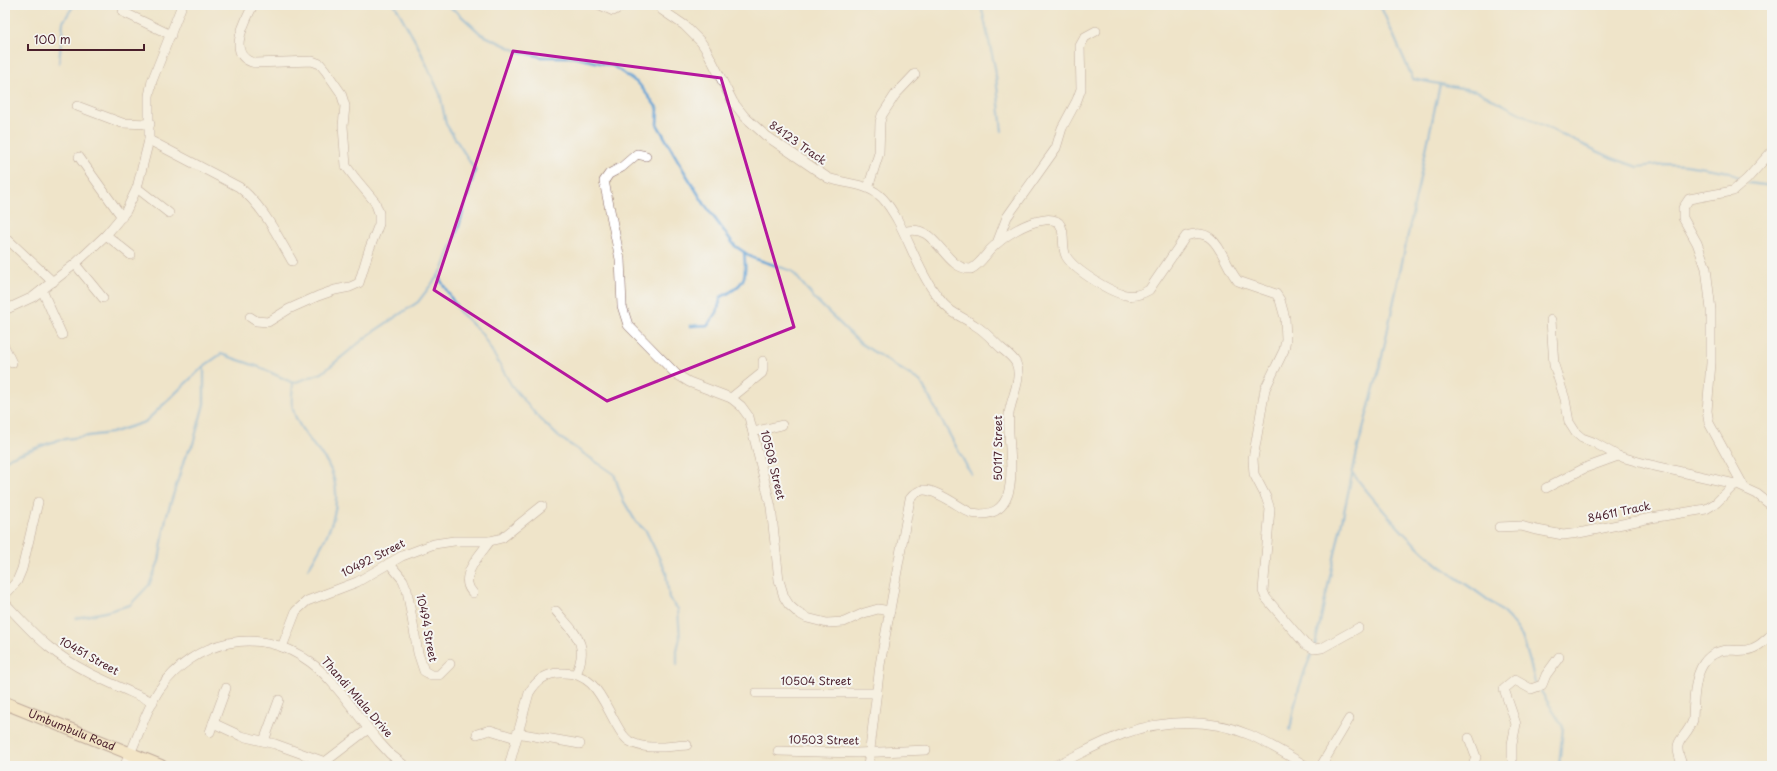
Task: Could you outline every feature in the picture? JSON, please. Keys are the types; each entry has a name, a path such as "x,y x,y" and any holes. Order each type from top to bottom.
{"main road":[{"name":"Umbumbulu Road","path":"5,703 161,766"}],"street":[{"path":"5,310 27,301 75,264 106,235 122,217 131,203 149,140 149,96 152,81 182,5"},
{"path":"250,317 256,321 268,322 289,309 318,296 335,290 350,288 359,283 380,218 375,202 354,178 346,166 343,126 345,106 341,93 320,64 312,61 255,63 249,61 243,56 239,49 239,36 253,5"},
{"path":"600,5 613,10 624,5"},
{"name":"84123 Track","path":"659,5 662,10 684,25 701,42 734,102 753,126 828,178 868,188 884,199 904,232 929,284"},
{"path":"123,12 171,35"},
{"path":"997,243 1007,217 1056,148 1062,128 1077,100 1081,88 1080,46 1085,37 1096,31"},
{"path":"868,188 879,153 880,122 882,115 895,95 915,74"},
{"path":"77,106 122,123 150,124"},
{"path":"149,140 246,192 259,207 292,261"},
{"path":"1744,487 1709,423 1707,411 1711,362 1711,310 1706,268 1697,243 1685,223 1682,213 1689,199 1733,191 1747,179 1772,151"},
{"name":"10508 Street","path":"646,156 637,154 622,167 609,174 604,181 620,259 621,297 625,319 633,330 676,374 688,382 730,398 745,411 753,432 774,520 780,588 789,605 807,618 832,623 844,622 872,610 878,609 890,611"},
{"path":"79,157 122,217"},
{"path":"136,188 169,213"},
{"path":"904,232 911,229 929,236 955,263 966,269 974,267 997,243 1031,223 1044,220 1056,221 1061,227 1064,250 1070,262 1119,294 1135,295 1149,290 1186,236 1193,234 1206,235 1211,238 1222,253 1238,281 1272,292 1278,296 1285,318 1286,339 1282,358 1265,389 1253,459 1254,474 1266,497 1270,509 1263,591 1266,598 1310,648 1322,648 1358,628"},
{"path":"106,235 131,255"},
{"path":"5,237 53,282"},
{"path":"75,264 103,298"},
{"name":"50117 Street","path":"890,611 908,504 913,496 918,492 928,491 940,495 971,513 984,514 996,510 1005,502 1012,481 1008,427 1012,400 1018,379 1017,366 1010,355 977,326 953,314 937,297 929,284"},
{"path":"42,290 62,335"},
{"path":"1551,320 1554,365 1572,427 1582,438 1593,442 1618,456 1660,468 1744,487 1757,494 1772,506"},
{"path":"5,348 12,363"},
{"path":"730,398 762,373 763,361"},
{"path":"753,432 782,425"},
{"path":"1546,488 1585,468 1618,456"},
{"name":"84611 Track","path":"1499,527 1520,526 1532,530 1563,535 1579,533 1651,518 1706,509 1716,503 1735,484"},
{"path":"5,595 17,581 22,569 38,502"},
{"name":"10492 Street","path":"282,647 292,619 300,606 313,598 357,582 389,563 412,552 445,542 471,540 490,541 502,538 542,506"},
{"path":"473,593 467,585 467,577 490,541"},
{"name":"10494 Street","path":"389,563 403,580 407,590 418,653 424,671 431,675 440,675 450,664"},
{"name":"10451 Street","path":"5,603 48,647 68,661 90,673 153,702"},
{"path":"556,611 575,634 581,645 582,657 576,674"},
{"path":"868,766 876,693 890,611"},
{"path":"1683,766 1678,756 1677,747 1679,741 1693,720 1694,686 1705,662 1718,652 1728,650 1747,650 1754,648 1772,634"},
{"name":"Thandi Mlala Drive","path":"130,754 158,692 183,663 203,651 227,644 241,642 265,643 282,647 302,657 318,668 368,729 390,754 404,766"},
{"path":"1512,766 1512,744 1516,724 1504,689 1514,680 1531,688 1542,685 1546,675 1559,658"},
{"path":"508,766 526,700 536,682 555,673 576,674 585,678 598,692 620,731 628,740 637,744 650,746 687,745"},
{"path":"226,688 211,727 283,746 326,764 368,729"},
{"name":"10504 Street","path":"756,693 876,693"},
{"path":"264,741 279,700"},
{"path":"1321,766 1349,719"},
{"path":"1054,766 1066,764 1110,739 1139,729 1171,723 1192,723 1220,726 1249,735 1306,766"},
{"path":"476,734 493,730 517,736 580,744"},
{"path":"1469,738 1476,757 1473,766"},
{"name":"10503 Street","path":"778,751 870,752 926,750"},
{"path":"126,766 130,754"}],"highlighted area":[{"path":"513,51 721,78 794,327 607,401 434,290"}],"waterway":[{"path":"59,63 63,22 74,5"},
{"path":"5,461 11,457 58,440 111,433 145,422 204,366 221,354 259,367 293,383 322,373 370,334 418,302 443,269 459,226 475,170 446,124 440,94 418,46 395,5"},
{"path":"446,5 457,12 481,34 515,50 542,57 573,57 613,66 639,84 658,109 657,124 684,171 705,205 735,246 753,258 792,271 815,299 860,343 921,382 971,474"},
{"path":"981,5 995,68 1002,131"},
{"path":"1380,5 1413,79 1477,91 1562,135 1612,158 1638,167 1664,164 1686,165 1730,172 1742,180"},
{"path":"1315,646 1358,447 1380,366 1440,84"},
{"path":"1748,183 1772,186"},
{"path":"690,326 708,325 717,312 721,297 736,289 743,280 745,274 744,252"},
{"path":"438,276 459,311 482,334 512,386 538,417 559,437 614,474 623,500 636,522 646,531 666,572 669,598 678,609 680,638 677,650 677,665"},
{"path":"76,618 130,605 149,585 159,561 166,518 185,457 193,444 204,404 204,366"},
{"path":"293,383 292,402 295,416 304,432 328,464 334,478 336,492 336,505 333,519 328,532 308,569"},
{"path":"1353,474 1391,519 1422,551 1445,570 1491,602 1512,622 1520,633 1527,650 1536,685"},
{"path":"1290,730 1298,690 1313,651"},
{"path":"1539,688 1563,727 1559,766"}]}
